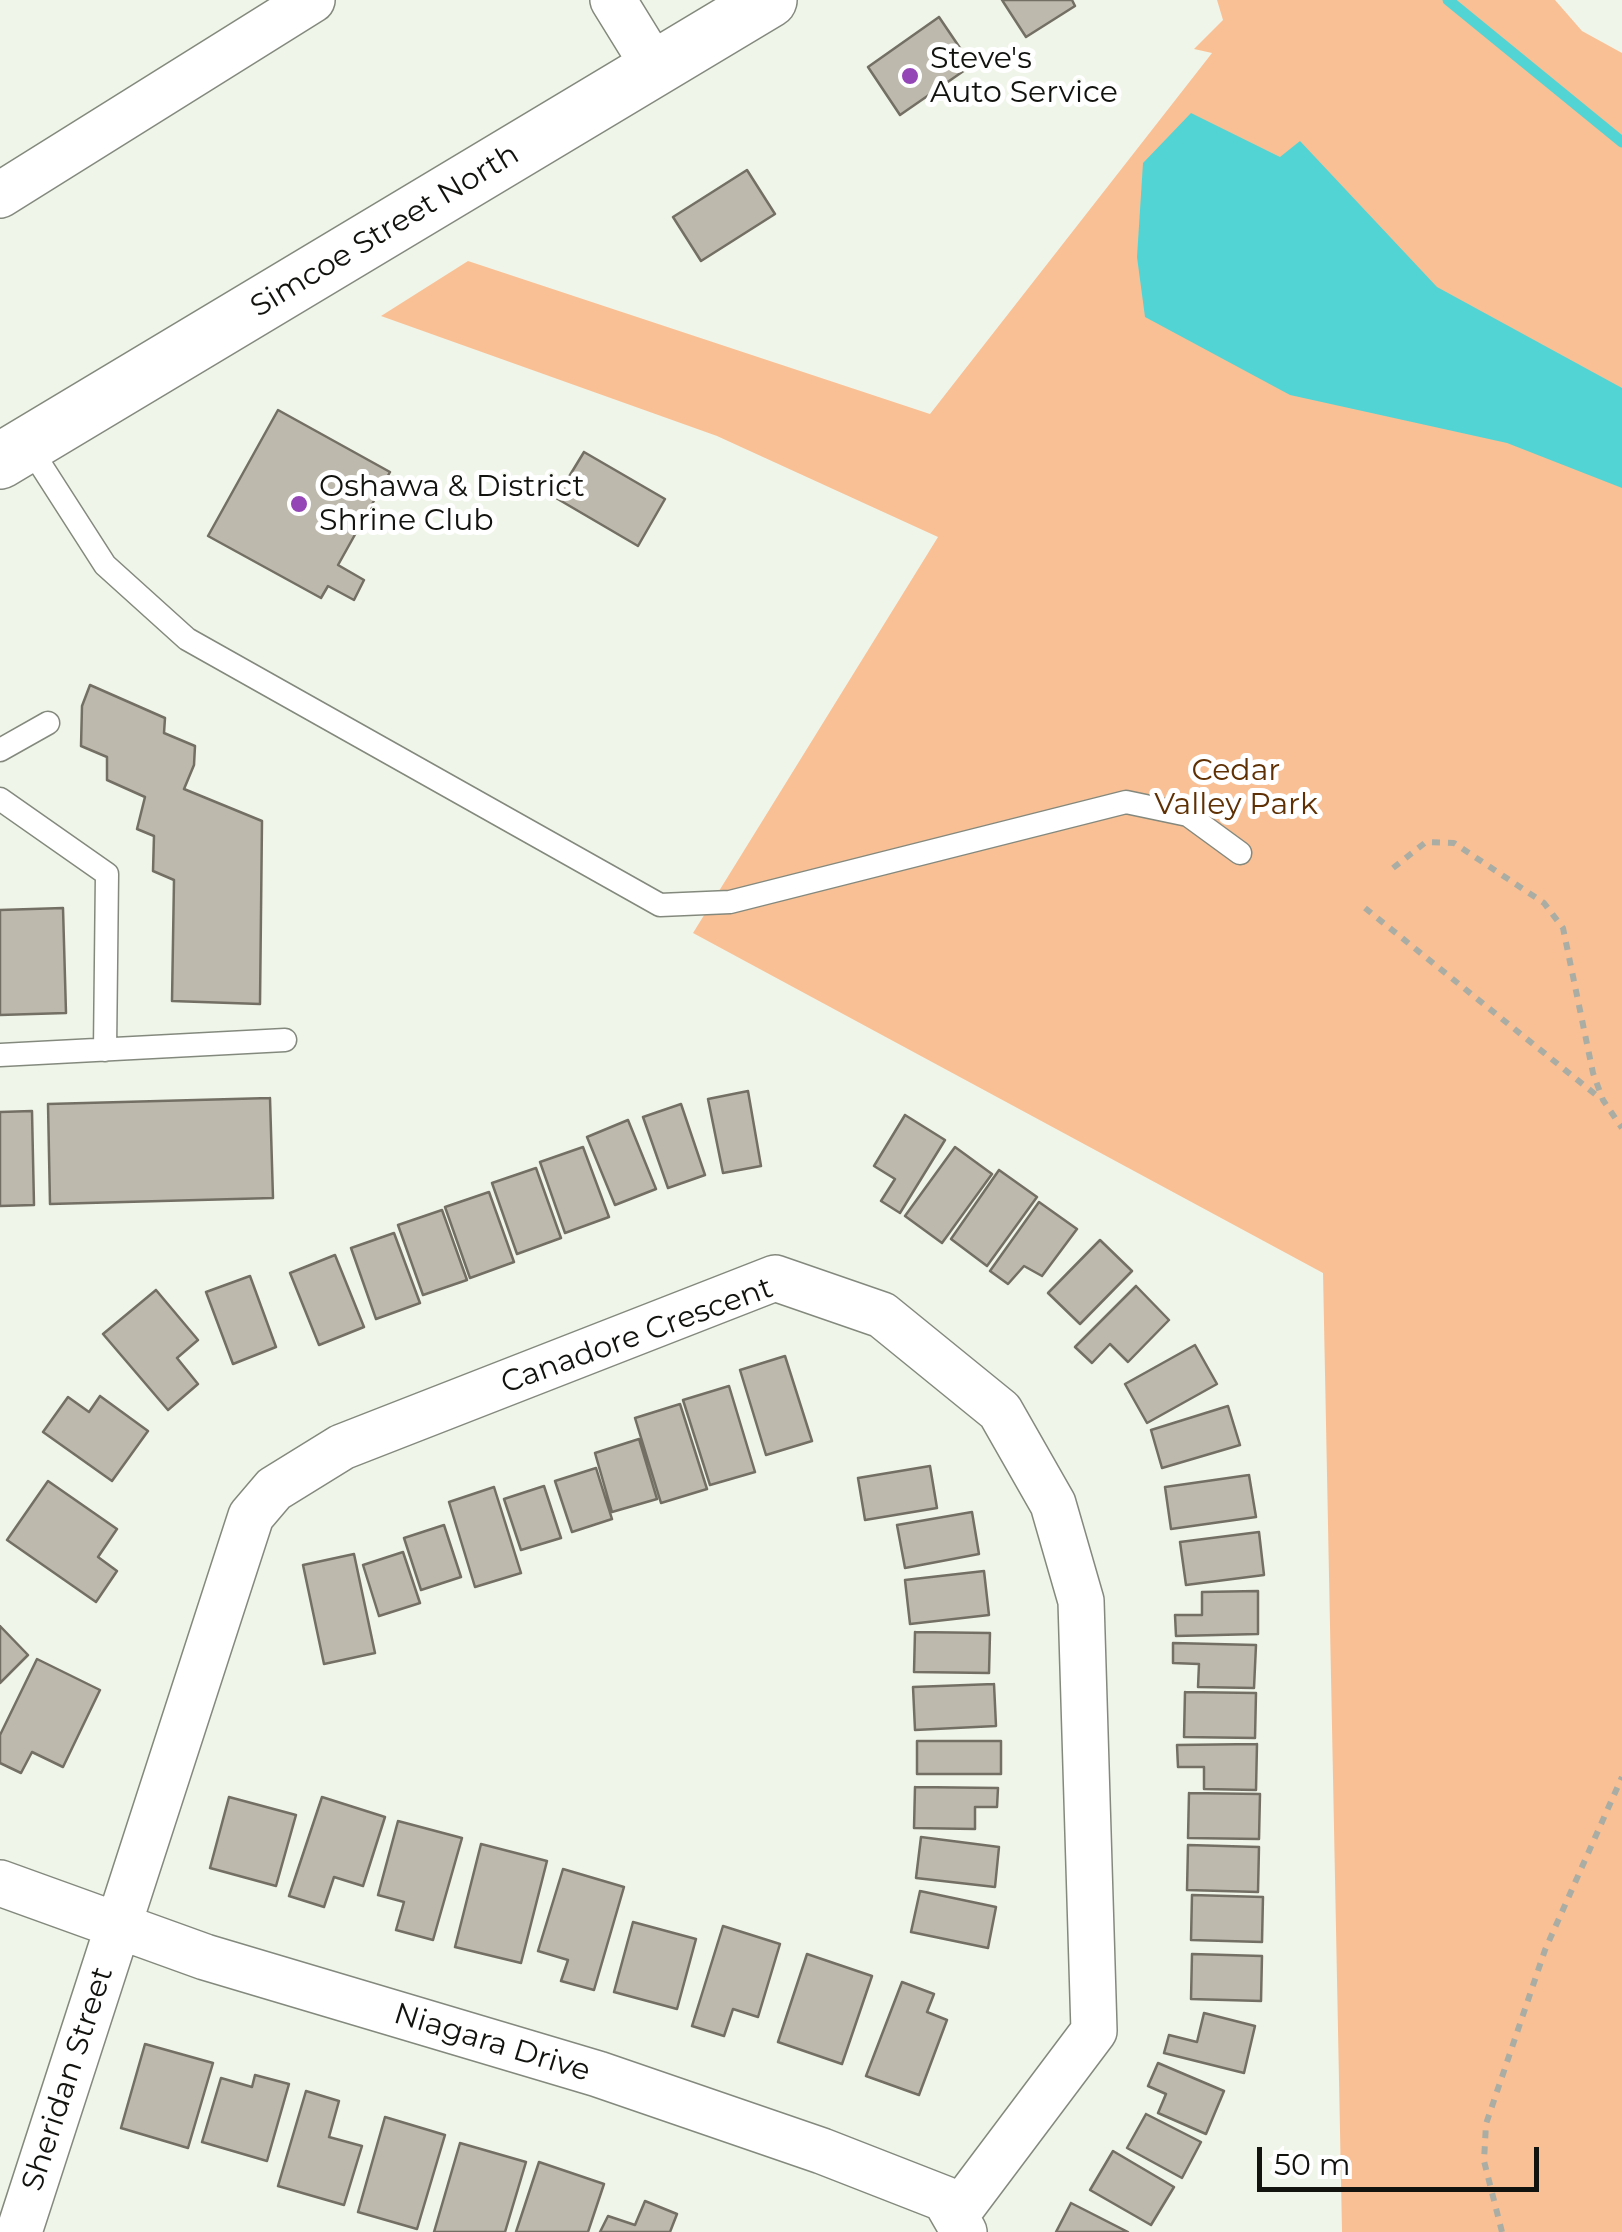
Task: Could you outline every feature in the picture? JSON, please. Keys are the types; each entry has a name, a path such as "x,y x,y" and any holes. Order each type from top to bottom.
{"main road":[{"name":"Simcoe Street North","path":"14,453 769,0"}],"street":[{"path":"0,195 312,0"},
{"path":"613,0 656,68"},
{"name":"Canadore Crescent","path":"117,1925 251,1516 274,1490 342,1447 775,1278 882,1315 1000,1411 1052,1504 1081,1601 1094,2031 960,2224"},
{"name":"Niagara Drive","path":"0,1883 205,1957 598,2074 822,2150 944,2200 960,2224"},
{"name":"Sheridan Street","path":"19,2232 117,1925"}],"lane":[{"path":"14,453 105,565 187,639 660,905 730,902 1126,802 1188,815 1240,854"},
{"path":"0,750 48,723"},
{"path":"0,799 107,874 105,1050"},
{"path":"0,1056 285,1040"}],"path":[{"path":"1392,868 1426,842 1454,844 1544,903 1563,928 1602,1100"},
{"path":"1365,908 1602,1100 1622,1128"},
{"path":"1502,2232 1484,2160 1486,2124 1544,1950 1622,1777"}],"green space":[{"name":"Cedar Valley Park","path":"1217,0 1555,0 1582,31 1622,53 1622,2232 1342,2232 1323,1273 693,933 938,537 717,436 381,316 468,261 930,414 1212,53 1194,49 1223,20"}],"water":[{"path":"1191,113 1280,157 1300,141 1437,287 1622,388 1622,488 1507,443 1290,395 1145,317 1137,257 1143,163"}],"building":[{"path":"1002,0 1072,0 1075,6 1026,37"},
{"path":"939,17 960,48 953,53 965,70 900,115 868,67"},
{"path":"747,170 775,214 701,261 673,217"},
{"name":"Oshawa & District Shrine Club","path":"278,410 390,472 338,565 364,580 354,600 328,586 321,598 208,536"},
{"path":"584,452 665,499 638,546 556,498"},
{"path":"90,685 165,718 164,733 195,746 194,765 184,789 262,821 260,1004 172,1001 174,880 153,871 154,836 137,829 145,797 107,780 107,757 81,746 82,706"},
{"path":"63,908 66,1013 0,1015 0,910"},
{"path":"748,1091 761,1166 723,1173 708,1099"},
{"path":"270,1098 273,1198 50,1204 48,1104"},
{"path":"681,1104 705,1175 668,1188 643,1117"},
{"path":"32,1111 34,1205 0,1206 0,1112"},
{"path":"905,1115 945,1140 900,1213 881,1201 895,1179 874,1166"},
{"path":"628,1120 656,1189 615,1205 587,1137"},
{"path":"583,1147 609,1217 565,1233 540,1162"},
{"path":"955,1147 992,1174 942,1243 905,1216"},
{"path":"536,1168 561,1238 517,1254 492,1183"},
{"path":"999,1170 1037,1197 987,1266 951,1239"},
{"path":"489,1192 514,1262 470,1278 445,1207"},
{"path":"1039,1202 1077,1229 1042,1276 1024,1266 1008,1284 990,1271"},
{"path":"442,1210 467,1280 423,1295 398,1225"},
{"path":"394,1233 420,1303 376,1319 351,1248"},
{"path":"1100,1240 1132,1271 1080,1324 1048,1293"},
{"path":"335,1255 364,1327 319,1345 290,1273"},
{"path":"250,1276 276,1347 233,1364 206,1292"},
{"path":"1136,1286 1169,1320 1128,1362 1110,1344 1092,1363 1075,1347"},
{"path":"156,1290 198,1340 177,1358 198,1384 168,1410 103,1334"},
{"path":"1195,1345 1217,1384 1147,1423 1125,1384"},
{"path":"785,1356 812,1441 766,1455 740,1370"},
{"path":"729,1386 755,1472 710,1485 683,1400"},
{"path":"100,1396 148,1431 112,1481 43,1432 68,1397 89,1412"},
{"path":"680,1404 707,1489 661,1503 635,1418"},
{"path":"1228,1406 1240,1445 1162,1468 1151,1430"},
{"path":"639,1439 657,1499 612,1512 595,1453"},
{"path":"930,1466 937,1508 865,1520 858,1478"},
{"path":"596,1468 612,1519 572,1532 555,1481"},
{"path":"1249,1475 1256,1517 1171,1529 1165,1487"},
{"path":"48,1481 117,1529 98,1557 117,1571 96,1602 7,1540"},
{"path":"544,1486 561,1538 521,1550 504,1499"},
{"path":"494,1487 521,1573 475,1587 449,1502"},
{"path":"972,1512 979,1554 905,1568 897,1525"},
{"path":"444,1525 461,1577 421,1590 404,1538"},
{"path":"1259,1532 1264,1575 1186,1585 1180,1542"},
{"path":"403,1552 420,1603 379,1616 363,1565"},
{"path":"354,1554 375,1653 324,1664 303,1565"},
{"path":"984,1571 989,1615 910,1624 905,1580"},
{"path":"1258,1591 1258,1634 1176,1636 1175,1615 1202,1615 1202,1592"},
{"path":"0,1626 28,1655 0,1683"},
{"path":"915,1632 990,1633 989,1673 914,1672"},
{"path":"1173,1643 1256,1645 1254,1688 1198,1687 1199,1664 1173,1663"},
{"path":"37,1659 100,1690 63,1767 32,1752 21,1773 0,1763 0,1735"},
{"path":"994,1684 996,1726 915,1730 913,1687"},
{"path":"1185,1692 1256,1693 1255,1738 1184,1737"},
{"path":"917,1741 1001,1741 1001,1774 917,1774"},
{"path":"1257,1744 1256,1790 1204,1789 1204,1767 1178,1767 1177,1745"},
{"path":"915,1787 998,1788 997,1807 975,1807 975,1829 914,1828"},
{"path":"1189,1793 1260,1794 1259,1839 1188,1838"},
{"path":"229,1797 296,1815 276,1886 210,1868"},
{"path":"322,1797 385,1817 363,1886 334,1877 324,1907 289,1896"},
{"path":"398,1821 462,1838 433,1940 396,1930 404,1902 378,1895"},
{"path":"921,1837 999,1847 995,1887 916,1878"},
{"path":"481,1844 547,1861 521,1963 455,1947"},
{"path":"1188,1845 1259,1847 1258,1892 1187,1890"},
{"path":"563,1869 624,1887 594,1990 561,1981 568,1960 538,1951"},
{"path":"920,1891 996,1907 988,1948 911,1932"},
{"path":"1192,1895 1263,1897 1262,1942 1191,1940"},
{"path":"633,1922 696,1939 677,2009 614,1992"},
{"path":"723,1926 780,1944 758,2017 733,2009 724,2036 692,2026"},
{"path":"807,1954 872,1976 842,2064 778,2042"},
{"path":"1192,1954 1262,1956 1261,2001 1191,1999"},
{"path":"902,1982 934,1994 927,2012 947,2020 919,2095 866,2076"},
{"path":"1204,2013 1255,2026 1244,2073 1164,2053 1169,2035 1197,2042"},
{"path":"145,2044 213,2063 188,2148 121,2128"},
{"path":"1158,2063 1224,2091 1206,2134 1158,2113 1166,2094 1148,2086"},
{"path":"255,2075 289,2084 267,2161 202,2142 221,2078 252,2087"},
{"path":"306,2091 339,2101 329,2137 362,2146 344,2205 278,2186"},
{"path":"1146,2114 1201,2142 1182,2178 1127,2148"},
{"path":"385,2117 445,2135 417,2229 358,2212"},
{"path":"460,2143 526,2162 505,2232 434,2232"},
{"path":"1113,2151 1174,2187 1151,2225 1090,2190"},
{"path":"539,2162 604,2184 588,2232 516,2232"},
{"path":"645,2201 677,2214 670,2232 600,2232 608,2216 635,2225"},
{"path":"1071,2203 1128,2232 1056,2232"}],"waterway":[{"path":"1448,0 1622,142"}],"place":[{"name":"Steve's Auto Service","path":"910,76"},
{"name":"Oshawa & District Shrine Club","path":"299,504"}]}
